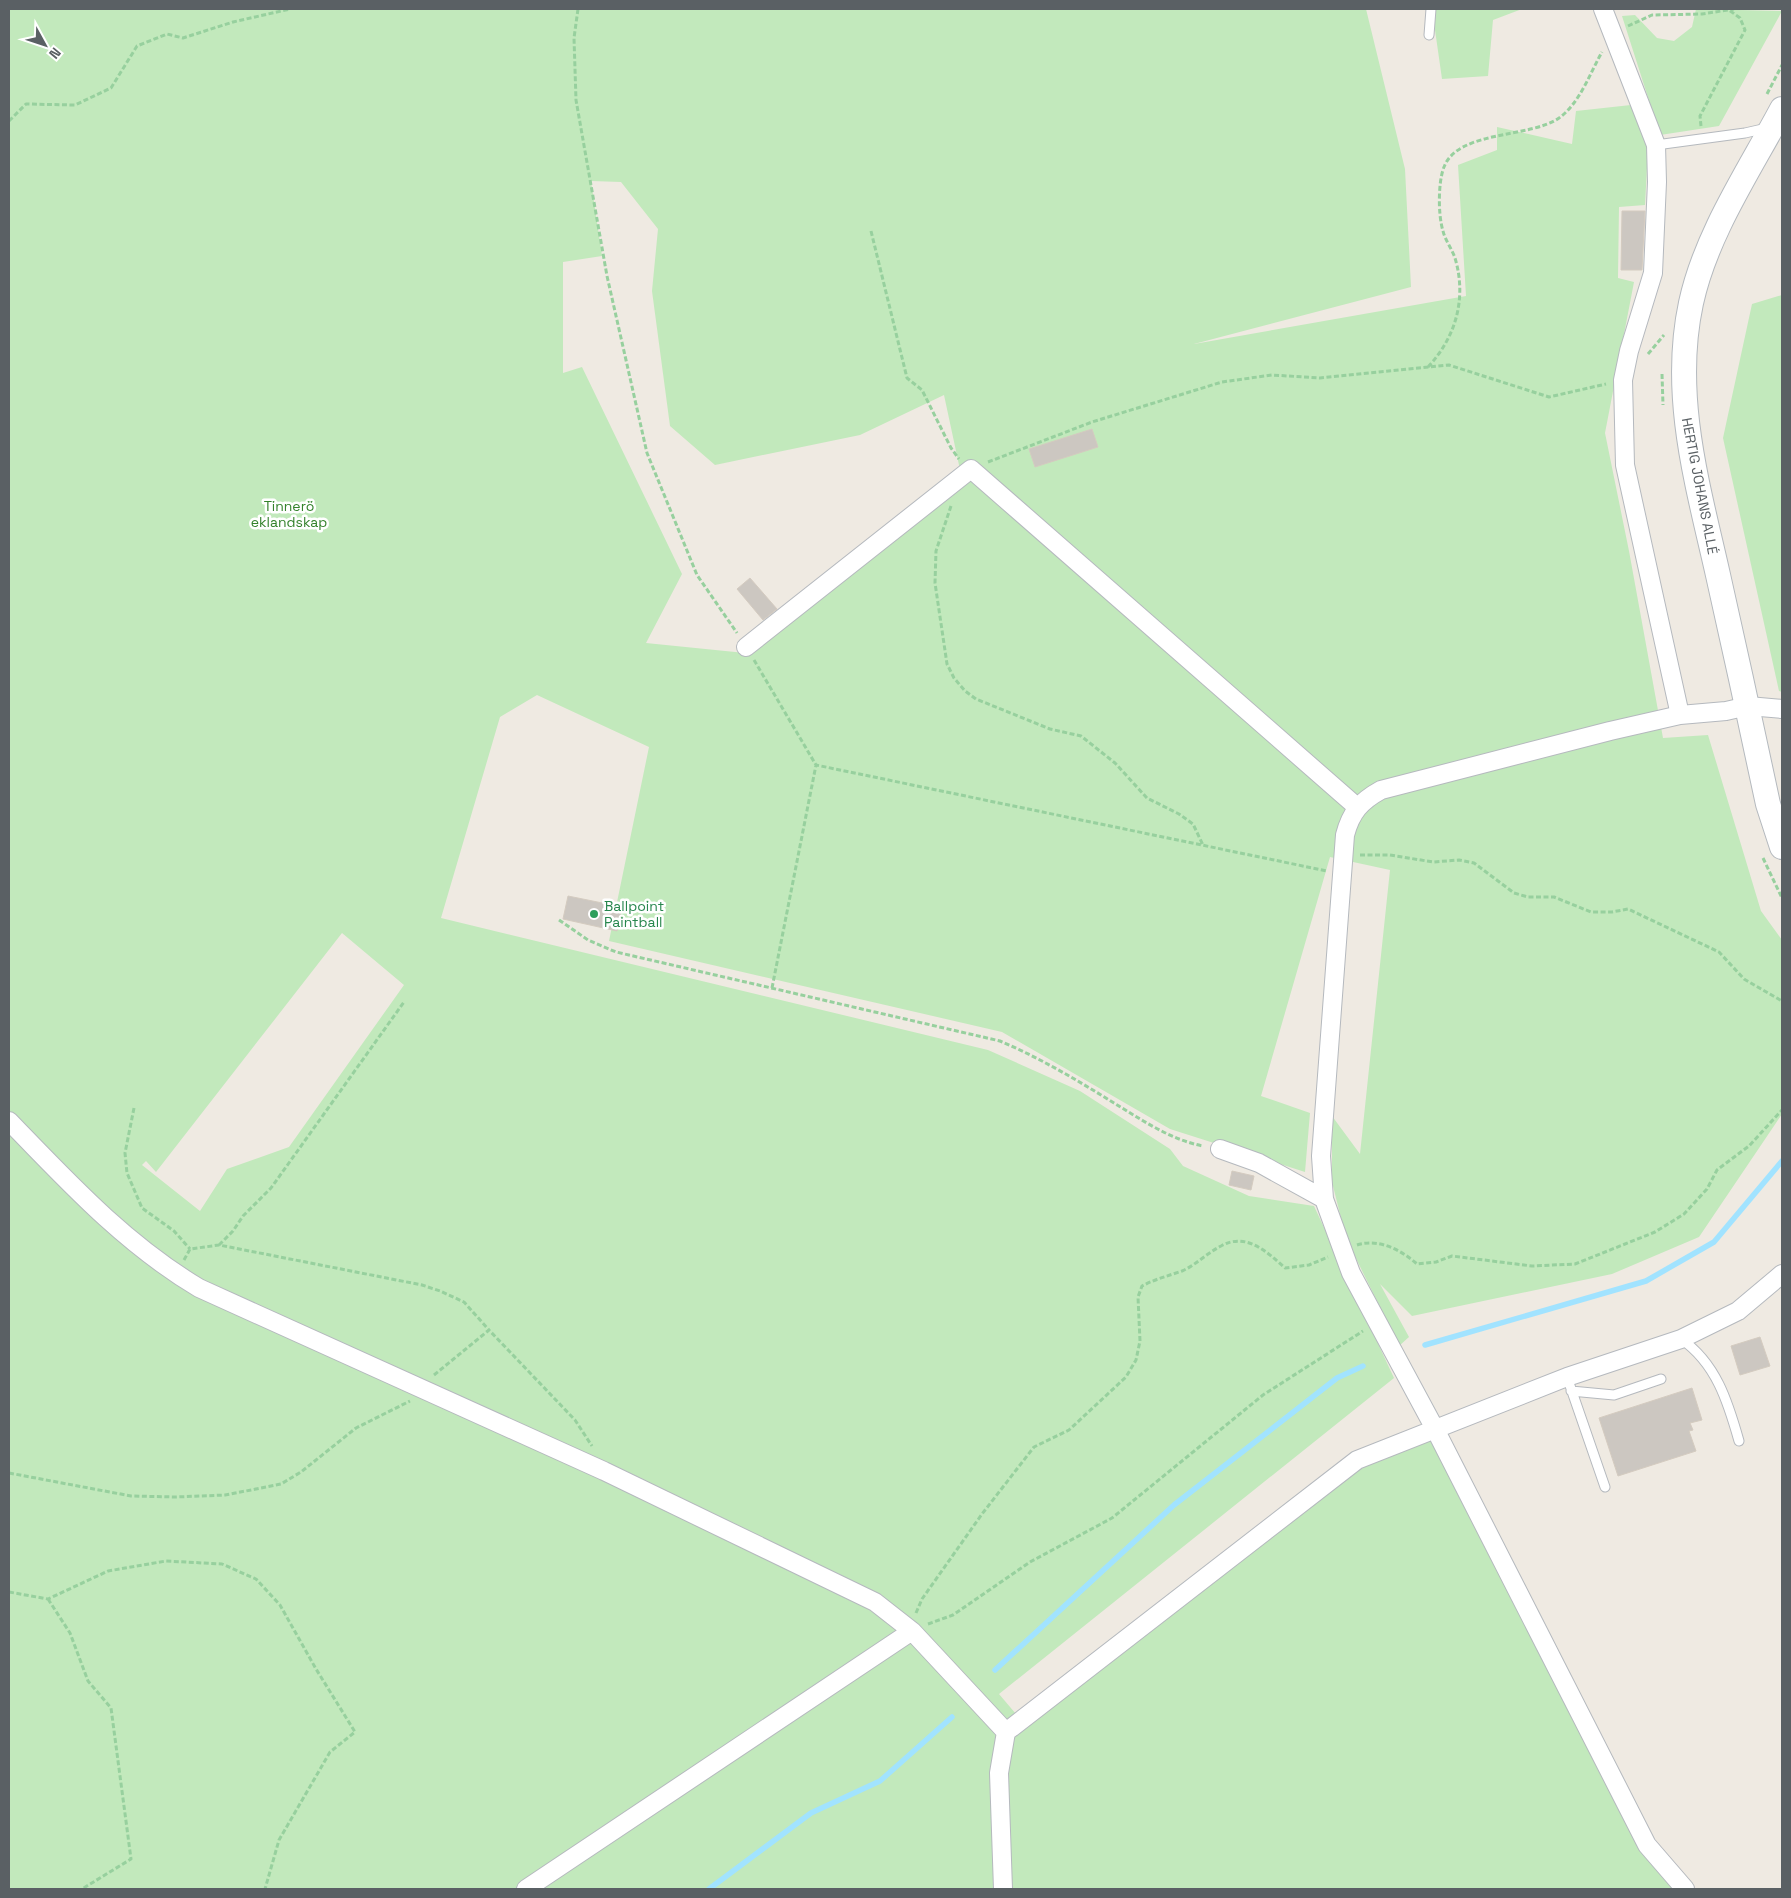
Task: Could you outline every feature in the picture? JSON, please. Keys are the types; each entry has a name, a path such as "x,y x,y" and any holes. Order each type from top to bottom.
{"street":[{"path":"1602,9 1656,145 1657,198 1653,273 1629,351 1624,380 1623,431 1625,464 1680,715"},
{"name":"HERTIG JOHANS ALLÉ","path":"1779,120 1707,251 1691,303 1684,361 1685,412 1692,458 1768,804 1782,847"},
{"path":"746,647 972,469 1357,807"},
{"path":"1685,1889 1647,1845 1435,1429 1377,1323 1342,1251 1324,1199 1322,1138 1343,866 1349,820 1357,807 1381,790 1610,731 1680,715 1726,711 1748,706 1782,709"},
{"path":"9,1121 77,1191 138,1247 177,1275 199,1288 604,1471 876,1602 910,1630 1006,1732"},
{"path":"1220,1149 1259,1163 1324,1199"},
{"path":"1003,1889 999,1773 1006,1732 1357,1460 1435,1429 1569,1384 1681,1339 1738,1311 1782,1274"},
{"path":"526,1889 910,1630"}],"lane":[{"path":"1429,35 1431,9"},
{"path":"1656,145 1746,133 1779,120"},
{"path":"1681,1339 1696,1352 1716,1377 1728,1400 1739,1441"},
{"path":"1569,1384 1614,1395 1661,1379"},
{"path":"1569,1384 1605,1487"}],"path":[{"path":"9,120 26,104 75,105 111,88 137,46 167,34 183,38 233,22 290,9"},
{"path":"578,9 574,38 576,100 608,276 647,453 697,575 746,647 816,765 772,988"},
{"path":"1428,367 1439,356 1451,334 1457,317 1460,294 1455,259 1443,232 1439,213 1444,166 1465,146 1482,139 1546,126 1570,110 1606,45 1631,24 1652,15 1702,14 1734,9"},
{"path":"1703,138 1700,116 1745,30 1740,18 1729,10"},
{"path":"871,231 907,378 922,390 951,448 958,458 972,469 1092,422 1222,382 1272,375 1320,378 1449,365 1549,397 1624,380"},
{"path":"952,504 936,551 935,583 947,664 954,678 965,691 976,699 1050,729 1080,736 1115,763 1147,798 1179,814 1193,824 1203,845"},
{"path":"816,765 1203,845 1343,866 1390,855 1433,862 1459,860 1474,863 1514,893 1528,898 1554,896 1591,912 1612,912 1628,909 1719,952 1744,979 1782,1000"},
{"path":"559,920 588,940 616,952 971,1032 1000,1041 1050,1064 1154,1127 1176,1138 1220,1149"},
{"path":"219,1245 243,1216 271,1188 404,1002"},
{"path":"134,1108 125,1153 127,1173 142,1208 174,1231 190,1249"},
{"path":"910,1630 922,1599 1020,1462 1034,1447 1069,1430 1126,1376 1136,1360 1140,1341 1138,1297 1142,1286 1160,1276 1182,1271 1220,1246 1233,1241 1246,1242 1263,1249 1285,1268 1308,1265 1361,1244 1392,1246 1417,1264 1436,1262 1452,1256 1532,1266 1575,1264 1655,1232 1684,1214 1707,1189 1717,1170 1749,1146 1782,1110"},
{"path":"190,1249 219,1245 422,1285 464,1302 575,1420 596,1453 604,1471"},
{"path":"177,1275 190,1249"},
{"path":"910,1630 953,1615 1030,1562 1112,1518 1262,1395 1377,1323"},
{"path":"9,1473 131,1496 225,1495 281,1484 301,1472 356,1428 423,1390 489,1330"},
{"path":"9,1592 48,1599 108,1571 166,1562 222,1564 256,1579 280,1605 316,1669 355,1732 330,1752 279,1840 265,1889"},
{"path":"48,1599 70,1633 88,1681 111,1708 131,1859 82,1889"}],"green space":[{"name":"Tinnerö eklandskap","path":"9,9 1366,9 1405,169 1411,287 1194,344 1466,296 1458,165 1497,150 1497,127 1572,144 1576,111 1631,105 1648,149 1645,205 1619,207 1618,278 1634,282 1605,433 1629,551 1663,738 1708,735 1761,911 1782,940 1782,1114 1699,1237 1612,1274 1412,1316 1380,1284 1409,1337 1399,1346 1346,1238 1332,1182 1332,1116 1360,1154 1390,870 1330,857 1261,1096 1310,1113 1305,1172 1170,1129 1002,1032 609,941 649,747 537,695 500,717 441,918 988,1050 1080,1091 1170,1149 1183,1166 1249,1196 1314,1206 1394,1378 999,1694 1016,1714 1309,1491 1436,1430 1662,1862 1687,1889 9,1889","holes":["591,181 621,182 658,229 652,291 670,426 715,465 860,435 944,395 962,479 745,653 646,643 682,574 582,367 563,373 563,262 602,256","342,933 404,985 289,1147 227,1169 200,1211 142,1165 146,1161 156,1172"]},
{"path":"1432,9 1522,9 1493,20 1488,76 1442,79"},
{"path":"1696,9 1782,11 1719,126 1660,135 1622,16 1635,15 1657,38 1674,41 1692,27"},
{"path":"1782,295 1782,692 1779,691 1723,438 1752,304"}],"building":[{"path":"1622,211 1645,211 1642,270 1621,270"},
{"path":"1092,429 1098,447 1035,467 1029,449"},
{"path":"750,578 777,609 763,620 737,589"},
{"path":"568,896 622,907 617,931 563,919"},
{"path":"1232,1171 1254,1176 1251,1190 1229,1185"},
{"path":"1760,1337 1770,1366 1740,1375 1731,1346"},
{"path":"1692,1388 1702,1420 1690,1423 1693,1430 1689,1431 1696,1451 1618,1476 1599,1418"}],"waterway":[{"path":"1425,1345 1646,1281 1714,1242 1782,1161"},
{"path":"995,1670 1174,1505 1337,1378 1363,1366"},
{"path":"709,1889 811,1813 880,1781 952,1717"}],"place":[{"name":"Ballpoint Paintball","path":"594,914"}]}
